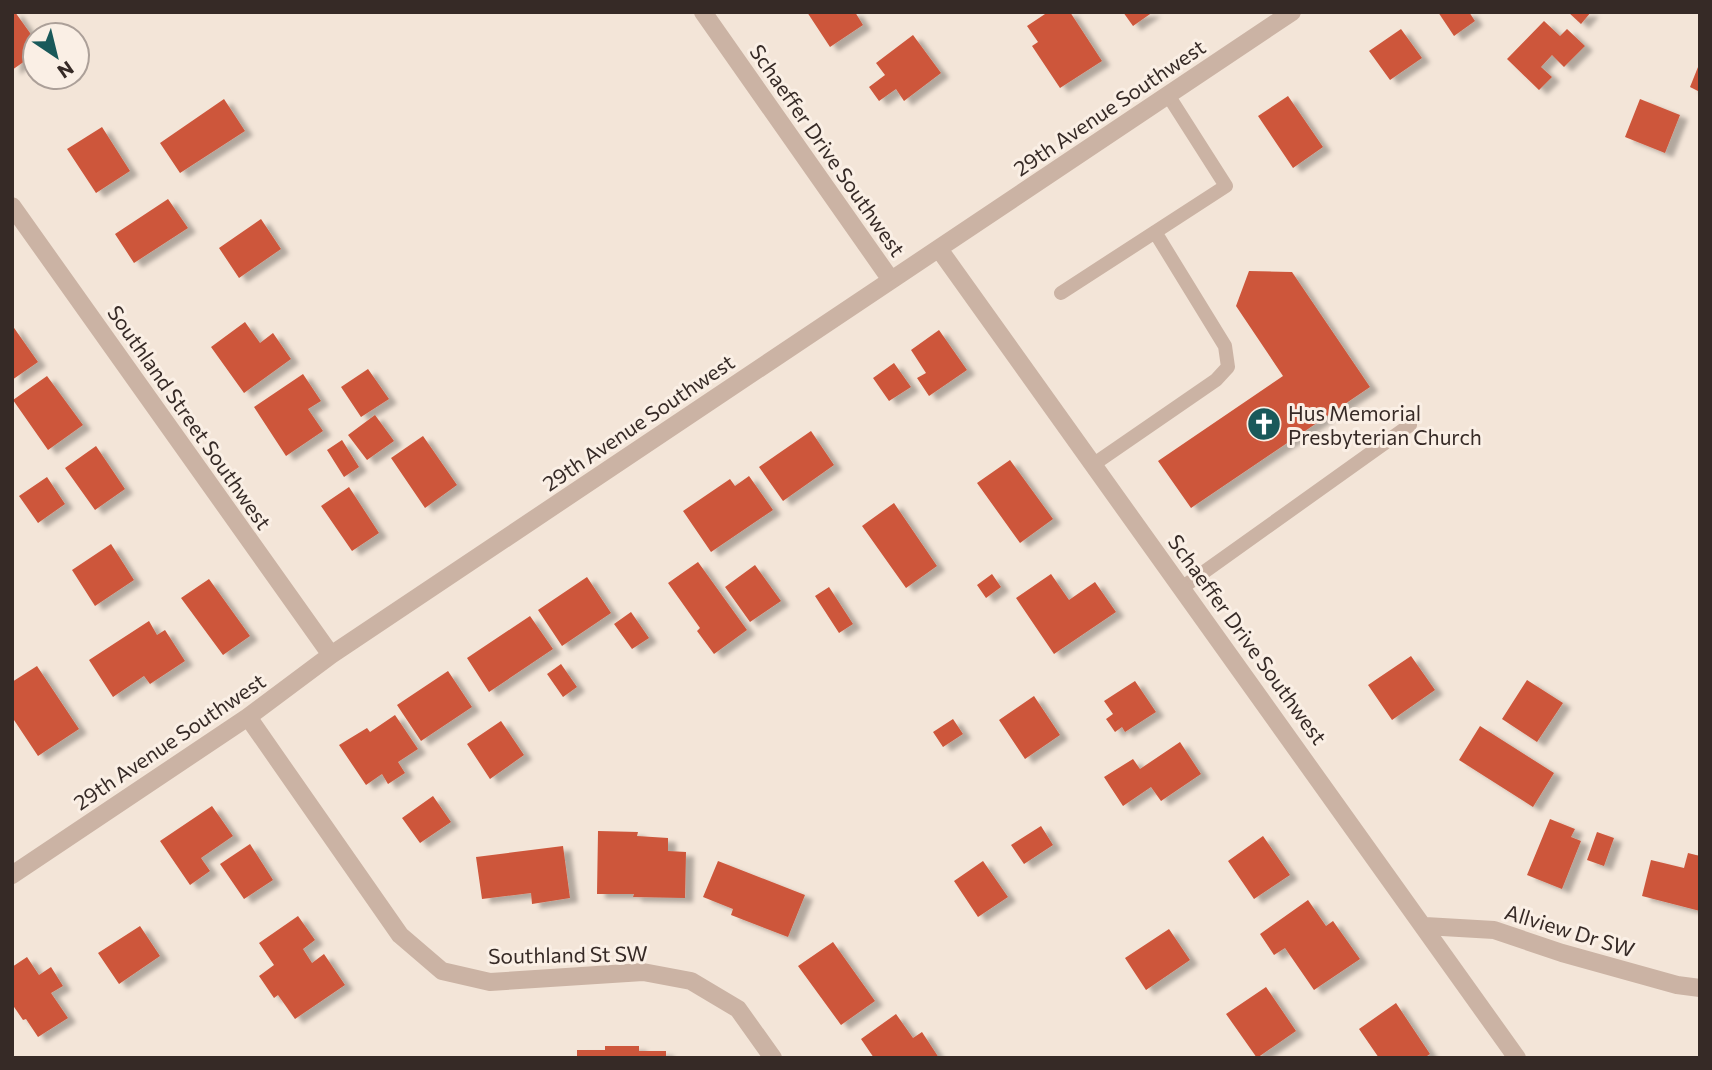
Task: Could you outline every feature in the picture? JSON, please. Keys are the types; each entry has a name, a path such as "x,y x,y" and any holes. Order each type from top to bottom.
{"street":[{"name":"Schaeffer Drive Southwest","path":"703,12 891,280"},
{"name":"29th Avenue Southwest","path":"12,875 248,718 331,655 1292,12"},
{"name":"Southland Street Southwest","path":"12,206 331,655"},
{"name":"Schaeffer Drive Southwest","path":"939,249 1517,1058"},
{"name":"Southland St SW","path":"248,718 400,935 442,971 490,982 643,972 691,981 738,1009 773,1058"},
{"name":"Allview Dr SW","path":"1425,926 1494,930 1677,985 1700,988"}],"lane":[{"path":"1061,293 1226,186 1168,95"},
{"path":"1094,464 1216,380 1228,367 1225,346 1155,232"},
{"path":"1182,587 1410,425"}],"building":[{"path":"12,12 15,12 21,21 21,64 12,70"},
{"path":"807,12 855,12 863,25 830,47"},
{"path":"1048,12 1070,12 1102,61 1060,88 1032,46 1038,42 1027,26"},
{"path":"1123,12 1153,12 1133,26"},
{"path":"1438,12 1469,12 1475,21 1454,36"},
{"path":"1568,12 1591,12 1581,24"},
{"path":"1544,21 1560,36 1567,29 1585,46 1564,67 1552,55 1541,67 1552,77 1539,90 1507,59"},
{"path":"1401,29 1422,58 1390,80 1369,51"},
{"path":"913,35 941,73 904,101 896,89 879,101 869,87 885,75 876,63"},
{"path":"1700,62 1700,92 1690,87"},
{"path":"1288,96 1323,147 1293,168 1258,116"},
{"path":"224,99 245,131 180,173 160,143"},
{"path":"1640,99 1680,115 1665,153 1625,137"},
{"path":"102,127 130,171 96,193 67,149"},
{"path":"168,199 188,228 134,263 115,234"},
{"path":"261,219 281,249 239,278 219,248"},
{"name":"Hus Memorial Presbyterian Church","path":"1249,271 1292,272 1370,387 1191,508 1158,461 1283,376 1236,306"},
{"path":"245,322 260,343 273,333 291,359 244,393 211,347"},
{"path":"12,325 38,362 12,380"},
{"path":"939,330 967,370 929,396 917,378 926,373 911,350"},
{"path":"894,363 911,387 889,401 873,378"},
{"path":"368,369 389,399 361,417 341,387"},
{"path":"303,374 321,401 308,409 323,431 286,456 254,407"},
{"path":"47,376 83,425 48,450 13,400"},
{"path":"375,415 394,441 367,460 348,435"},
{"path":"811,431 834,465 783,501 759,467"},
{"path":"423,436 457,485 425,508 391,458"},
{"path":"342,440 359,467 344,477 327,450"},
{"path":"96,446 125,489 95,510 65,468"},
{"path":"1010,460 1053,519 1020,543 977,483"},
{"path":"749,476 773,510 711,552 683,511 730,479 735,486"},
{"path":"47,477 65,504 38,523 19,496"},
{"path":"349,487 379,533 352,551 321,506"},
{"path":"894,503 937,566 906,588 862,526"},
{"path":"111,544 134,580 95,606 72,570"},
{"path":"698,562 747,630 714,654 697,631 700,628 668,583"},
{"path":"755,565 781,601 750,622 725,587"},
{"path":"992,574 1001,587 986,598 977,585"},
{"path":"1051,574 1069,600 1095,582 1116,612 1054,654 1016,598"},
{"path":"587,577 611,613 562,646 538,610"},
{"path":"209,579 250,636 223,655 181,598"},
{"path":"829,587 853,624 839,633 815,596"},
{"path":"631,612 649,638 632,649 614,624"},
{"path":"530,616 553,649 489,692 467,658"},
{"path":"149,621 157,635 165,630 185,661 150,684 144,676 113,697 89,660"},
{"path":"1411,656 1435,690 1392,720 1368,685"},
{"path":"561,664 577,687 563,697 547,674"},
{"path":"37,666 79,729 38,756 12,717 12,682"},
{"path":"448,671 472,707 421,741 397,705"},
{"path":"1527,680 1563,703 1537,742 1502,719"},
{"path":"1135,681 1156,712 1125,732 1122,727 1115,732 1106,719 1113,714 1104,701"},
{"path":"1034,696 1060,735 1025,759 999,720"},
{"path":"395,715 418,749 398,762 405,773 388,784 382,774 366,785 339,745 367,728 370,732"},
{"path":"953,719 963,734 943,747 933,732"},
{"path":"501,721 524,755 490,779 467,744"},
{"path":"1480,726 1554,773 1533,807 1459,760"},
{"path":"1180,742 1201,774 1161,801 1151,787 1123,806 1104,777 1133,759 1140,769"},
{"path":"433,796 451,822 420,843 402,818"},
{"path":"212,806 233,836 201,858 210,871 190,885 160,841"},
{"path":"1550,819 1575,829 1571,837 1581,841 1562,889 1527,875"},
{"path":"1041,826 1053,845 1024,864 1011,845"},
{"path":"598,831 638,832 637,836 668,838 668,851 686,852 685,898 597,894"},
{"path":"1597,832 1614,838 1604,866 1587,860"},
{"path":"1263,836 1290,875 1254,899 1228,861"},
{"path":"250,844 273,880 244,899 220,864"},
{"path":"563,846 570,898 532,904 531,893 482,899 476,857"},
{"path":"1688,853 1700,856 1700,911 1642,896 1651,860 1684,868"},
{"path":"718,861 805,895 788,937 731,915 733,909 703,897"},
{"path":"983,861 1008,897 978,917 954,881"},
{"path":"1308,900 1326,926 1333,921 1360,959 1314,990 1285,948 1274,955 1260,934"},
{"path":"298,916 315,940 303,949 312,963 324,954 345,985 295,1019 278,995 274,998 259,976 274,965 259,943"},
{"path":"140,926 160,956 119,984 98,953"},
{"path":"1169,929 1190,960 1146,990 1125,958"},
{"path":"833,942 875,1001 841,1025 798,966"},
{"path":"27,957 39,975 51,967 63,986 51,993 68,1018 38,1037 12,1004 12,967"},
{"path":"1266,987 1296,1031 1257,1058 1226,1014"},
{"path":"1396,1003 1430,1054 1424,1058 1379,1058 1359,1029"},
{"path":"896,1014 913,1038 922,1032 939,1058 874,1058 861,1039"},
{"path":"605,1046 639,1046 639,1051 666,1051 666,1058 577,1058 577,1050 605,1050"}],"place":[{"name":"Hus Memorial Presbyterian Church","path":"1264,424"}]}
